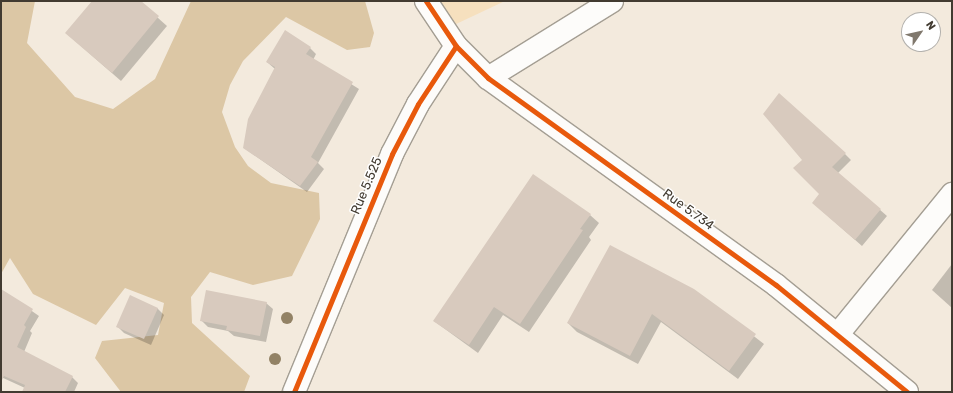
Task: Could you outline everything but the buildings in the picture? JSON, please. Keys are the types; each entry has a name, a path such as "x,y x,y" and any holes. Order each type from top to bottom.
{"street":[{"path":"426,1 456,46"},
{"path":"488,78 612,1"},
{"name":"Rue 5.734","path":"456,46 488,78 776,285 838,334 907,392"},
{"name":"Rue 5.525","path":"294,392 392,154 418,104 456,46"},
{"path":"838,334 952,194"}],"shaded area":[{"path":"1,1 35,1 27,43 75,97 113,109 155,79 191,1 365,1 374,33 370,47 347,50 286,17 243,61 230,85 222,112 235,147 248,166 271,183 319,193 320,219 292,276 253,285 210,272 191,297 192,323 250,376 244,392 121,392 95,358 102,341 158,335 164,303 125,288 96,325 33,294 10,258 1,274"},
{"path":"417,1 505,1 437,33"}],"cycle path":[{"path":"294,392 392,154 418,104 456,46 426,1"},
{"path":"456,46 488,78 776,285 907,392"}]}
